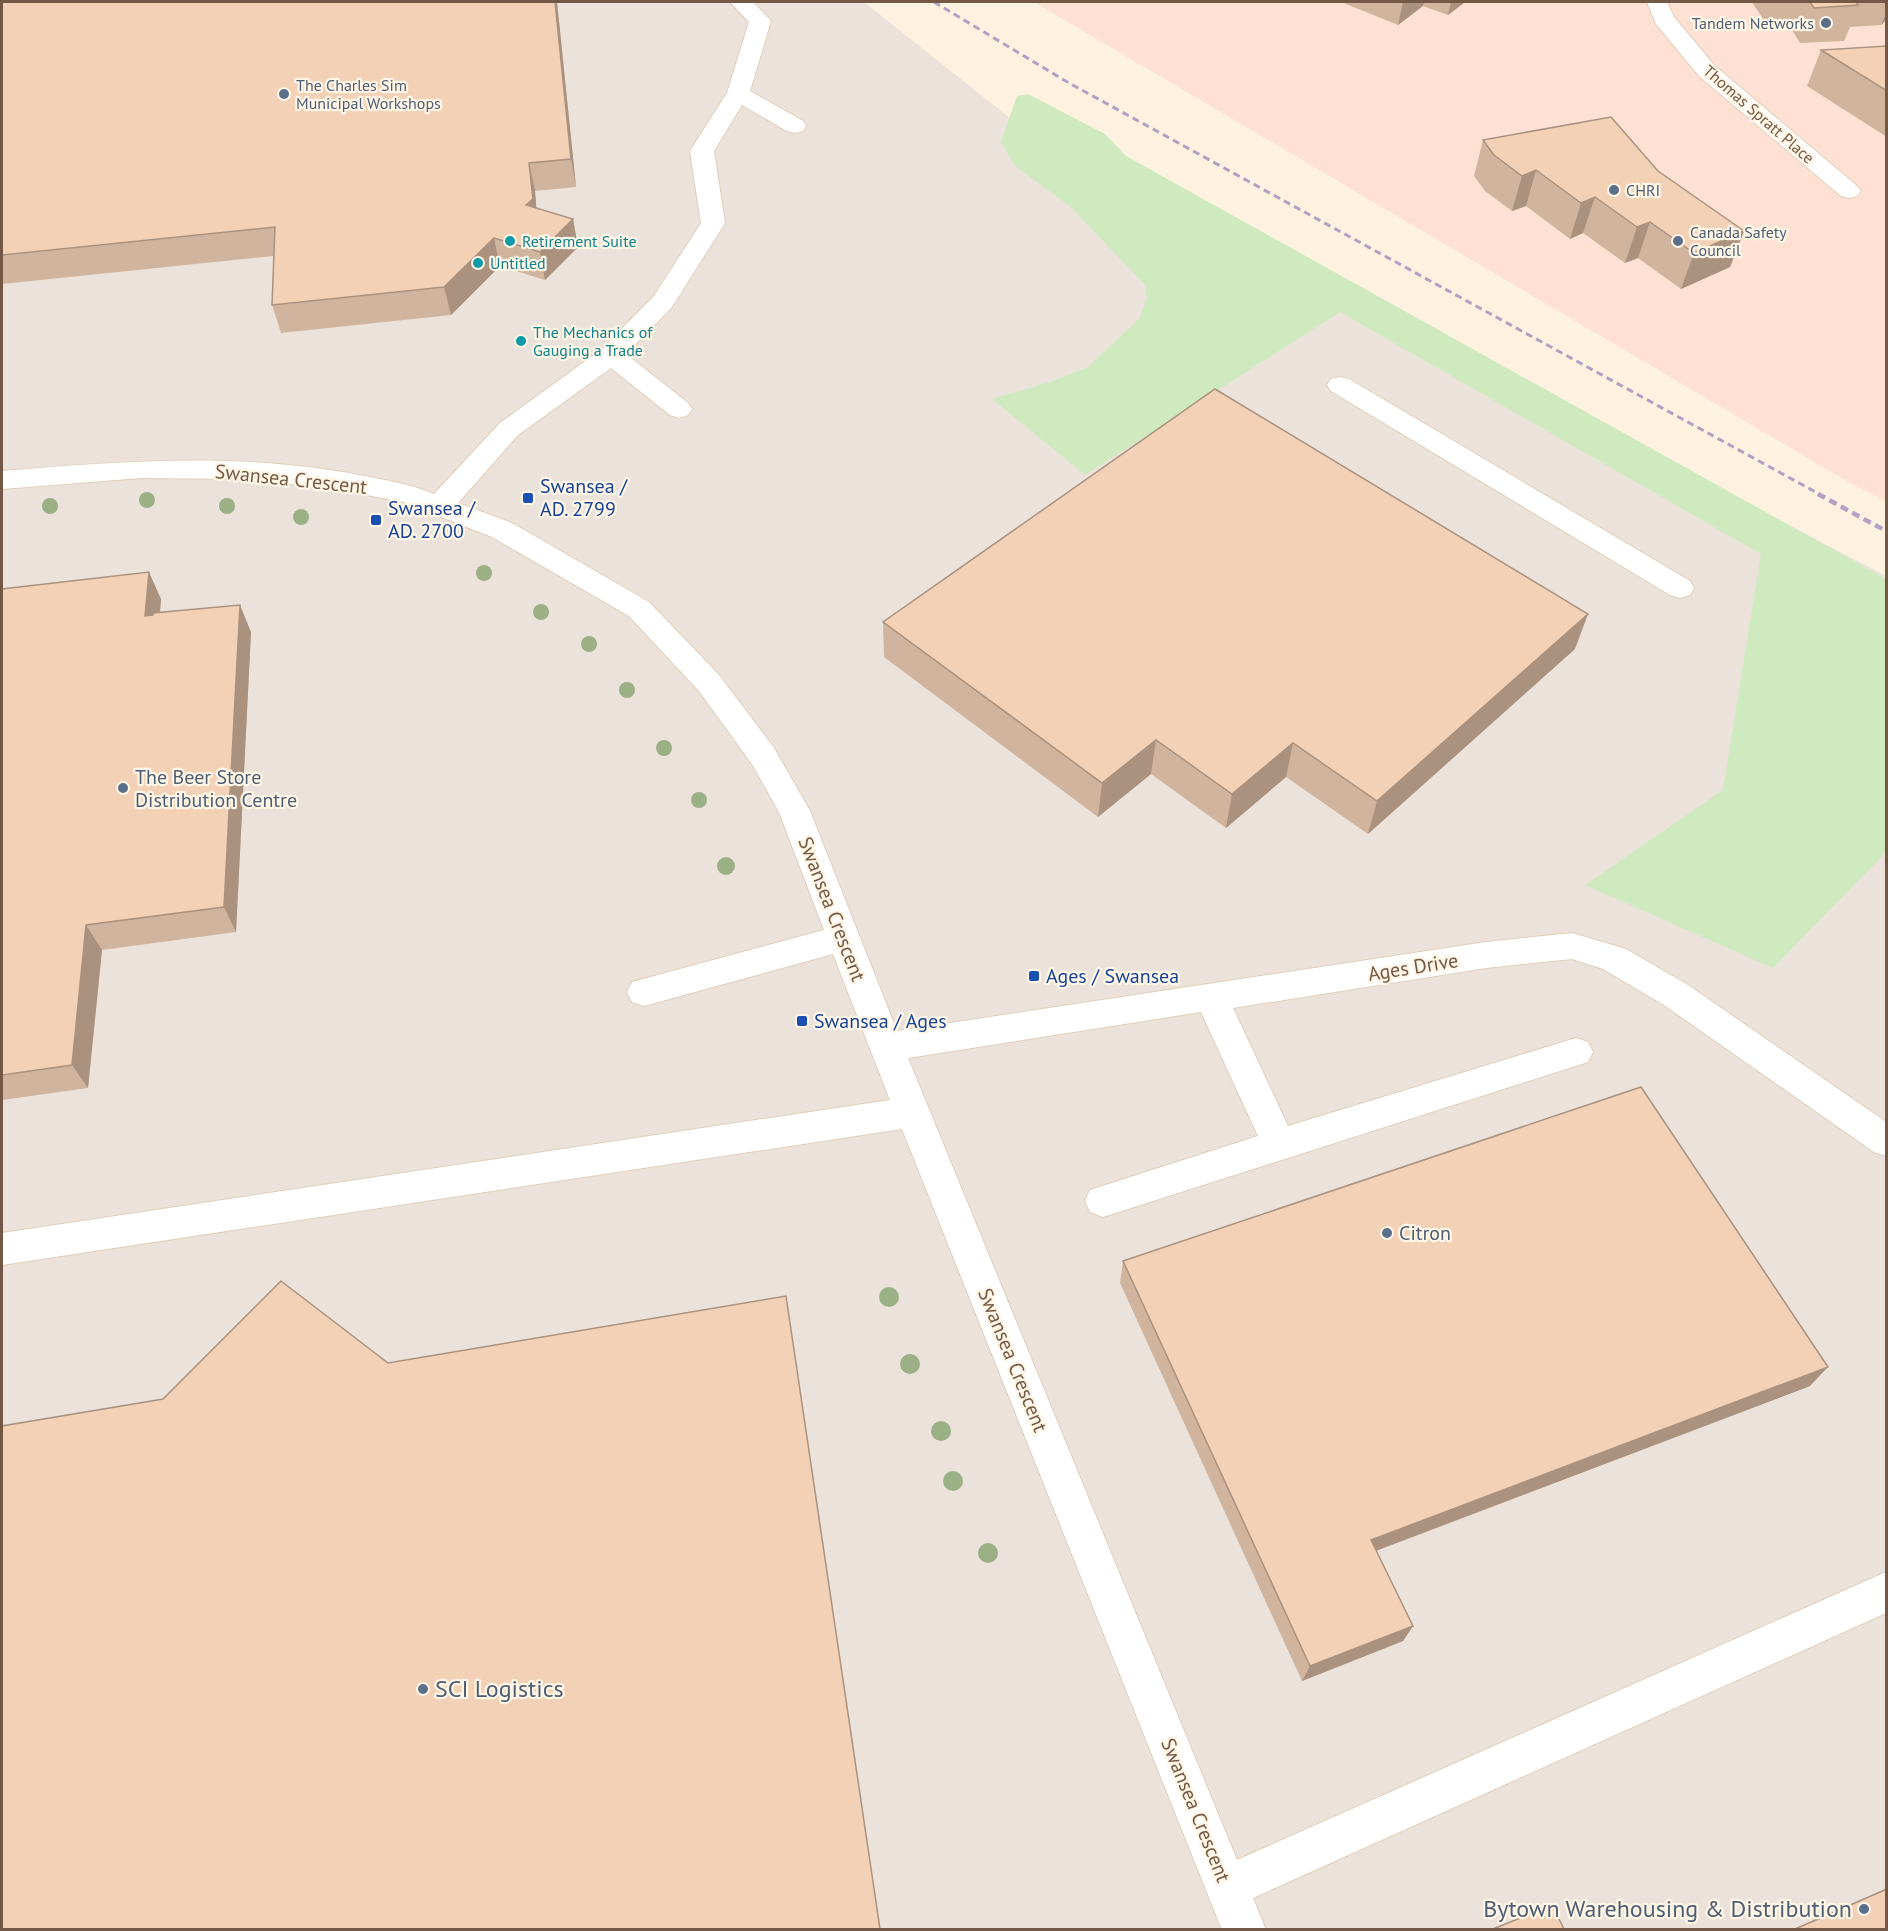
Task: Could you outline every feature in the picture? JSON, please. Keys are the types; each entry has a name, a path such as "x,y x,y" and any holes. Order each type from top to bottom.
{"street":[{"path":"439,506 509,429 611,355 663,301 713,223 702,151 738,93 760,21 741,2"},
{"name":"Thomas Spratt Place","path":"1657,2 1665,19 1707,71 1849,191"},
{"path":"738,93 795,126"},
{"path":"611,355 679,409"},
{"path":"1340,385 1680,588"},
{"name":"Swansea Crescent","path":"2,480 141,469 243,470 330,479 408,494 502,530 639,609 709,683 763,756 794,811 912,1112 1245,1929"},
{"path":"644,992 844,938"},
{"name":"Ages Drive","path":"886,1047 1486,955 1572,946 1614,959 1676,995 1887,1141"},
{"path":"1211,997 1279,1143"},
{"path":"1103,1201 1279,1143 1576,1052"},
{"path":"2,1249 912,1112"},
{"path":"1227,1887 1887,1592"}],"shaded area":[{"path":"2,2 864,2 1186,258 1331,284 1886,576 1886,1929 2,1930"},
{"path":"1034,2 1886,2 1886,501 1850,483"}],"green space":[{"path":"1028,94 1105,134 1126,156 1886,579 1886,852 1773,968 1585,885 1723,790 1761,554 1340,312 1085,475 992,399 1050,382 1088,367 1139,319 1147,297 1145,285 1071,207 1015,166 1001,142 1017,96"}],"building":[{"name":"The Charles Sim Municipal Workshops","path":"2,2 555,2 571,159 529,163 533,199 526,205 573,219 540,252 494,238 444,287 272,305 275,227 2,255"},
{"path":"1810,2 1856,2 1858,5 1814,8"},
{"path":"1887,46 1887,91 1821,50"},
{"path":"1611,117 1658,171 1744,231 1694,253 1650,222 1637,227 1595,197 1581,203 1536,170 1522,176 1494,155 1483,140"},
{"path":"1215,389 1588,614 1377,801 1293,743 1232,794 1156,740 1102,783 883,622"},
{"name":"The Beer Store Distribution Centre","path":"149,572 145,616 153,615 153,613 240,605 224,907 86,925 72,1065 2,1075 2,589"},
{"path":"1641,1087 1828,1367 1371,1540 1413,1626 1310,1666 1123,1261"},
{"name":"SCI Logistics","path":"281,1281 388,1363 786,1296 880,1929 2,1929 2,1426 163,1399"},
{"name":"Bytown Warehousing & Distribution","path":"1887,1889 1887,1929 1795,1929"},
{"path":"1552,1905 1564,1929 1493,1929"}],"railway":[{"path":"934,2 1069,83 1821,495"},
{"path":"1818,494 1886,531"}],"place":[{"name":"Tandem Networks","path":"1826,23"},
{"name":"The Charles Sim Municipal Workshops","path":"284,94"},
{"name":"CHRI","path":"1614,190"},
{"name":"Retirement Suite","path":"510,241"},
{"name":"Canada Safety Council","path":"1678,241"},
{"name":"Untitled","path":"478,263"},
{"name":"The Mechanics of Gauging a Trade","path":"521,341"},
{"name":"Swansea / AD. 2799","path":"528,498"},
{"name":"Swansea / AD. 2700","path":"376,520"},
{"name":"The Beer Store Distribution Centre","path":"123,788"},
{"name":"Ages / Swansea","path":"1034,976"},
{"name":"Swansea / Ages","path":"802,1021"},
{"name":"Citron","path":"1387,1233"},
{"name":"SCI Logistics","path":"423,1689"},
{"name":"Bytown Warehousing & Distribution","path":"1864,1909"}]}
